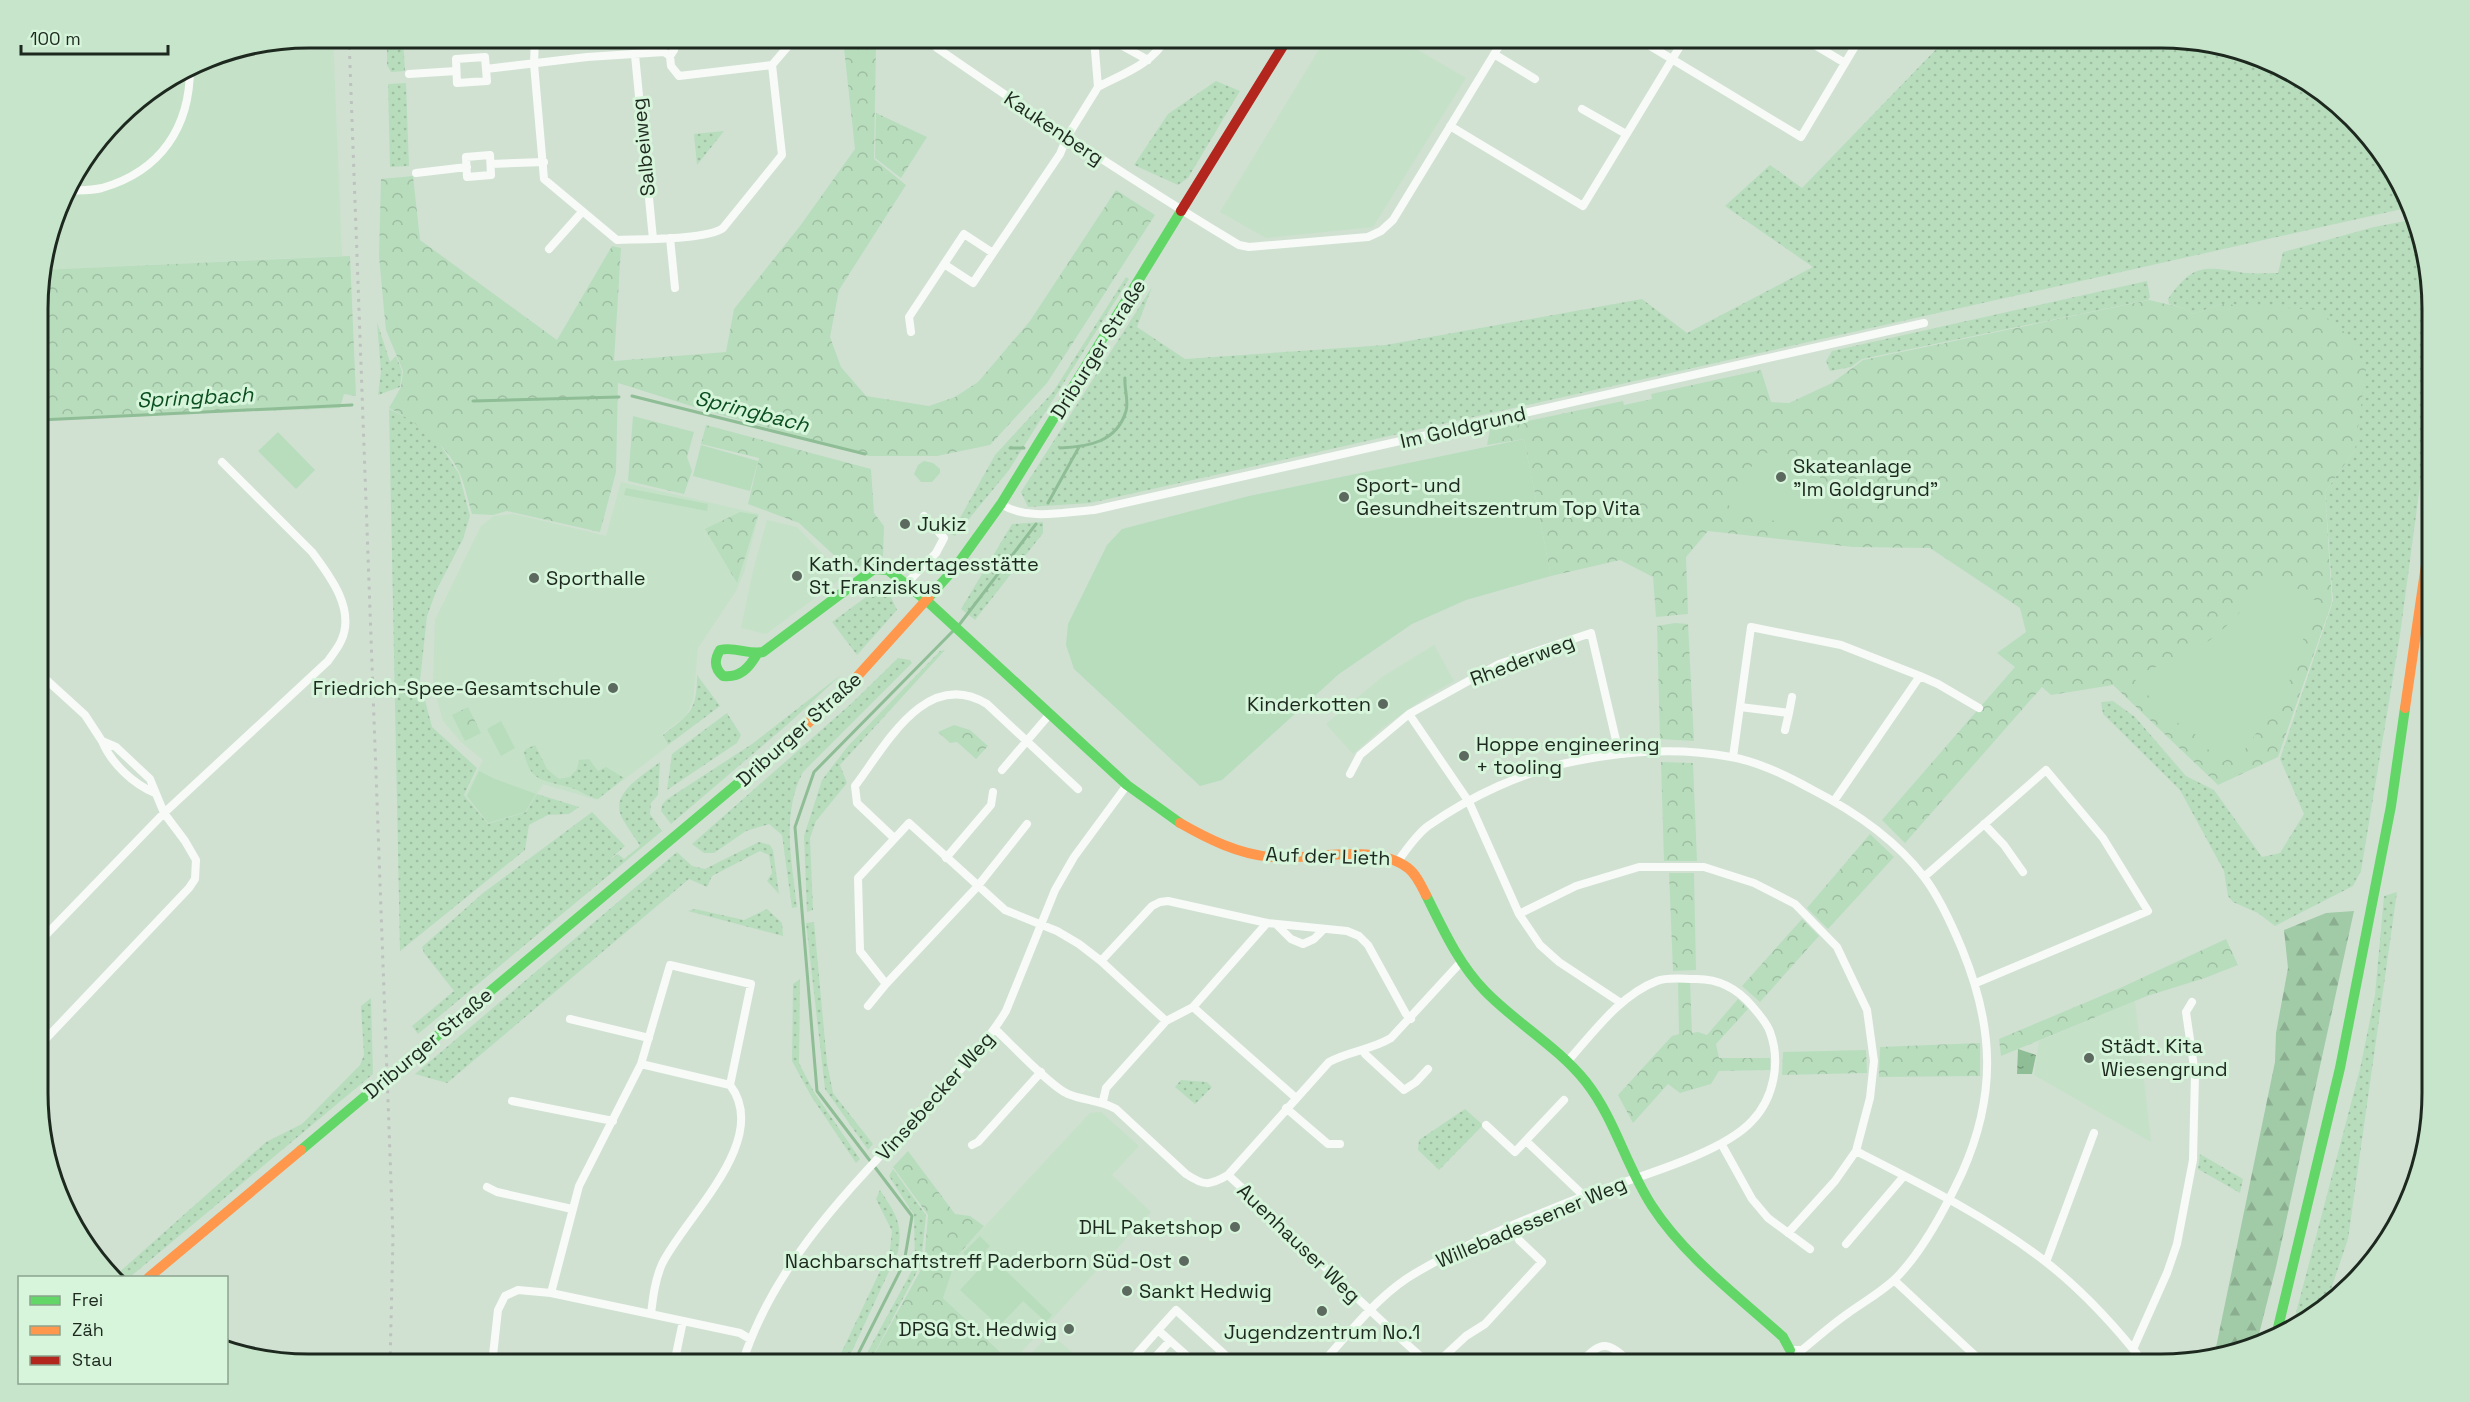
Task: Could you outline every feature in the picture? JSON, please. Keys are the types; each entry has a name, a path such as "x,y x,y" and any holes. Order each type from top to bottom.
{"main road":[{"name":"Driburger Straße","path":"150,1276 774,754 845,690 955,568 1001,504 1282,48"},
{"name":"Auf der Lieth","path":"757,654 764,652 874,569 888,570 927,601 1127,785 1151,805 1188,829 1236,849 1267,857 1292,859 1368,855 1398,861"},
{"path":"2278,1326 2340,1068 2391,806 2422,593"},
{"path":"1398,861 1416,877 1461,962 1472,977 1500,1006 1567,1062 1598,1098 1611,1119 1636,1177 1652,1207 1667,1226 1684,1245 1783,1337 1790,1350"}],"street":[{"path":"535,48 544,179 617,240 670,238 721,230 782,155 772,65 783,48"},
{"path":"674,48 670,56 671,66 679,76 772,65"},
{"name":"Kaukenberg","path":"937,48 1182,212 1246,247 1368,237 1381,231 1393,220 1498,48"},
{"path":"1095,48 1098,87"},
{"path":"1126,48 1148,60"},
{"path":"944,264 973,283 1060,154 1067,137 1098,87 1148,60 1160,48"},
{"path":"1654,48 1801,136 1854,48"},
{"path":"1450,126 1583,206 1679,48"},
{"path":"1820,48 1845,63"},
{"path":"486,69 664,52 670,56"},
{"path":"1494,54 1535,80"},
{"name":"Salbeiweg","path":"635,55 652,239"},
{"path":"485,57 486,69 487,81 457,83 456,59 485,57"},
{"path":"409,74 456,71"},
{"path":"77,190 100,188 122,181 151,162 169,143 180,126 187,107 189,78"},
{"path":"1582,109 1626,134"},
{"path":"490,155 491,164 491,175 467,177 466,157 490,155"},
{"path":"491,164 544,162"},
{"path":"416,173 466,167"},
{"path":"549,249 582,212"},
{"path":"911,332 909,316 964,234 993,253"},
{"path":"670,238 675,288"},
{"name":"Im Goldgrund","path":"1001,504 1009,509 1030,514 1094,510 1924,322"},
{"path":"48,933 164,813 328,661 342,641 346,620 337,588 312,552 222,462"},
{"path":"906,584 936,553 944,538 924,516"},
{"path":"1733,757 1751,627 1841,645 1938,684 1979,708"},
{"name":"Rhederweg","path":"1350,774 1360,755 1409,714 1499,664 1591,633 1619,753"},
{"path":"1834,801 1920,676"},
{"path":"48,681 85,715 102,741 116,747 150,779 164,813 196,860 195,879 182,897 48,1037"},
{"path":"894,838 857,803 855,786 907,717 923,703 939,696 957,694 976,698 987,704 1078,789"},
{"path":"1785,730 1792,697"},
{"path":"1740,707 1789,713"},
{"path":"1409,714 1469,802 1519,914 1540,945 1559,962 1621,1003"},
{"path":"1002,770 1049,715"},
{"name":"Auf der Lieth","path":"1398,861 1426,827 1469,802 1523,776 1549,766 1619,753 1668,750 1733,757 1778,771 1834,801 1886,838 1924,877 1952,924 1976,983 1987,1043 1986,1098 1973,1147 1949,1200 1923,1242 1894,1280 1841,1318 1802,1350 1790,1350"},
{"path":"1924,877 2046,770 2103,838 2148,911 1976,983"},
{"name":"Vinsebecker Weg","path":"745,1354 750,1339 776,1287 791,1263 821,1224 971,1059 995,1029 1006,1011 1055,890 1074,856 1127,785"},
{"path":"946,858 991,805 993,792"},
{"path":"885,984 860,951 858,878 909,823 1005,910 1040,923 1079,944 1101,961 1166,1021"},
{"path":"868,1006 885,984 977,886 1027,824"},
{"path":"1984,824 2004,845 2024,872"},
{"path":"1519,914 1576,886 1639,867 1704,867 1754,883 1795,904 1837,947 1867,1010 1874,1061 1870,1098 1856,1151 1835,1181 1788,1233"},
{"path":"1101,961 1152,906 1168,901 1266,923 1347,931 1359,936 1368,945 1406,1014 1411,1018"},
{"path":"1102,1101 1106,1088 1166,1021 1193,1006 1266,923"},
{"path":"1278,925 1291,939 1303,944 1314,939 1324,929"},
{"path":"995,1029 1066,1093 1090,1101 1102,1101 1116,1109 1186,1174 1199,1182 1209,1184 1228,1175 1329,1062 1341,1056 1377,1046 1391,1038 1461,962"},
{"path":"551,1293 579,1186 641,1064 670,965 751,984 730,1085"},
{"path":"1567,1062 1621,1003 1658,980 1710,978 1730,987 1746,998 1770,1032 1775,1064 1773,1082 1765,1103 1752,1122 1722,1145 1636,1177"},
{"path":"2133,1349 2170,1263 2193,1160 2195,1074 2186,1012 2192,1002"},
{"path":"1193,1006 1296,1098"},
{"path":"570,1019 649,1038"},
{"path":"1364,1050 1365,1054 1404,1090 1416,1082 1428,1069"},
{"path":"641,1064 730,1085 739,1097 740,1114 739,1131 731,1160 719,1182 663,1264 656,1283 651,1314"},
{"path":"972,1145 978,1142 1041,1072"},
{"path":"1486,1125 1515,1152 1564,1100"},
{"path":"512,1101 613,1121"},
{"path":"1286,1108 1328,1144 1340,1144"},
{"path":"2046,1262 2094,1133"},
{"path":"1526,1141 1584,1196"},
{"path":"1722,1145 1752,1199 1768,1218 1810,1249"},
{"path":"1856,1151 1988,1222 2046,1262 2093,1304 2137,1354"},
{"name":"Auenhauser Weg","path":"1228,1175 1300,1241 1369,1311 1418,1354"},
{"path":"1846,1244 1904,1176"},
{"name":"Willebadessener Weg","path":"1330,1354 1388,1293 1418,1271 1513,1226 1636,1177"},
{"path":"487,1187 497,1192 572,1209"},
{"name":"Auenhauser Weg","path":"1447,1354 1466,1336 1485,1324 1542,1262 1519,1239 1513,1226"},
{"path":"1894,1280 1973,1354"},
{"path":"493,1354 498,1310 505,1296 518,1290 551,1293 651,1314 740,1333 750,1339"},
{"path":"1137,1354 1176,1310 1224,1354"},
{"path":"676,1354 684,1321"},
{"path":"1158,1330 1185,1354"},
{"path":"1158,1354 1170,1341"},
{"path":"1589,1354 1596,1347 1605,1346 1614,1348 1621,1354"},
{"path":"1789,1354 1790,1350"}],"shaded area":[{"path":"309,48 333,48 342,256 51,270 62,225 83,179 102,150 137,113 164,92 209,68 258,53"},
{"path":"1320,48 1415,48 1466,78 1373,227 1266,238 1220,212"},
{"path":"621,482 759,514 744,572 736,591 698,648 693,700 686,716 662,734 668,746 597,800 543,784 526,812 488,824 465,795 483,760 461,742 443,721 433,685 435,620 481,526 494,516 514,514 606,536"},
{"name":"Kath. Kindertagesstätte St. Franziskus","path":"767,520 797,527 843,575 766,634 741,628"},
{"name":"Kinderkotten","path":"1434,645 1454,681 1429,695 1382,728 1353,754 1326,724 1382,677"},
{"name":"Städt. Kita Wiesengrund","path":"2135,1001 2151,1142 2034,1075 2039,1041"},
{"path":"1101,1112 1139,1146 1112,1175 1151,1212 1019,1354 1003,1354 943,1298 957,1256 1090,1113"},
{"path":"1050,1333 1074,1354 1031,1354"}],"green space":[{"path":"387,48 404,48 405,71 391,72 387,65"},
{"path":"844,48 876,48 874,159 906,185 839,290 830,337 841,367 866,396 929,406 955,397 978,382 1030,321 1116,190 1155,215 1047,383 990,445 937,456 869,456 707,411 618,383 616,472 600,532 507,511 493,515 472,514 460,474 447,452 420,427 389,408 401,387 403,371 386,330 379,256 381,179 413,176 420,240 557,340 612,246 621,248 614,361 726,352 734,309 800,226 855,149"},
{"path":"1937,48 2161,48 2195,50 2245,62 2276,75 2306,92 2333,113 2368,150 2387,179 2402,209 1090,503 1028,507 1021,492 1152,287 1137,327 1185,359 1386,345 1642,299 1687,333 1813,267 1725,206 1770,165 1802,188"},
{"path":"1216,81 1240,91 1188,178 1178,185 1134,165 1168,114"},
{"path":"406,83 409,166 390,167 388,84"},
{"path":"876,113 927,137 901,178 875,158"},
{"path":"724,131 697,165 694,134"},
{"path":"2406,221 2420,275 2422,471 2400,635 2361,871 2353,886 2275,926 2258,913 2233,902 2228,896 2224,871 2180,790 2103,714 2101,702 2113,701 2135,717 2186,776 2214,790 2262,857 2280,853 2304,814 2280,759 2333,601 2325,492 2355,450 2222,304 2193,314 2169,304 2168,299 2185,278 2201,270 2278,273 2283,252 2374,227"},
{"path":"350,256 356,396 344,394 340,408 48,419 48,309 51,270"},
{"path":"1126,277 1129,279 1009,470 955,536 951,534 995,455 1053,392"},
{"path":"2147,281 2150,297 2148,300 1862,359 1851,367 1830,371 1826,361 1832,351"},
{"path":"2149,300 2183,308 2193,314 2222,304 2318,310 2349,336 2366,369 2355,450 2325,492 2332,602 2278,757 2218,785 2113,685 2051,695 2042,687 1905,843 1882,820 2015,667 1997,653 2026,632 2020,608 1930,548 1853,547 1708,531 1686,557 1688,614 1656,617 1653,577 1620,560 1551,576 1524,439 1487,445 1490,429 1623,401 1624,405 1652,399 1651,394 1761,370 1771,402 1789,403 1832,383 1863,360"},
{"path":"377,322 390,362 396,356 402,371 400,387 378,395 381,372"},
{"path":"389,409 416,422 438,441 459,474 470,516 463,539 437,589 427,616 420,681 432,727 477,768 464,795 488,824 526,812 537,794 579,807 569,814 548,815 529,825 525,850 400,951"},
{"path":"633,416 694,432 687,457 692,471 684,494 628,481"},
{"path":"706,425 871,469 874,513 884,526 883,556 867,561 855,570 849,569 799,523 748,504 759,458 701,444"},
{"path":"278,432 315,470 296,489 258,451"},
{"path":"1524,439 1551,576 1466,600 1412,624 1339,674 1222,780 1200,786 1074,669 1066,645 1068,624 1107,545 1122,529 1249,496"},
{"path":"701,445 758,461 750,491 693,476"},
{"name":"Skateanlage \"Im Goldgrund\"","path":"1764,453 1813,456 1832,513 1803,529 1733,509 1722,499"},
{"path":"924,461 933,463 940,469 940,473 932,482 921,482 914,474 918,465"},
{"path":"626,488 708,504 707,511 624,495"},
{"path":"740,512 758,515 737,583 705,529"},
{"path":"1043,522 1043,533 975,620 961,609 1012,524"},
{"path":"2269,578 2301,590 2316,601 2286,691 2243,752 2220,763 2196,735 2163,713 2132,676 2181,657 2217,635 2236,617"},
{"path":"877,589 890,595 897,610 857,655 832,622"},
{"path":"1675,623 1688,624 1694,741 1660,739 1657,626"},
{"path":"945,650 840,765 847,783 816,821 810,838 813,910 807,912 804,836 822,780 848,746 940,651"},
{"path":"898,658 910,660 912,663 803,772 796,788 792,804 790,838 797,907 792,908 782,835 769,824 746,831 714,853 704,853 692,844 853,702"},
{"path":"842,674 788,724 671,824 661,811 666,800 752,744"},
{"path":"697,675 720,706 668,745 663,735 690,711 697,687"},
{"path":"468,707 481,733 465,741 452,715"},
{"path":"727,713 741,735 737,743 667,790 672,754"},
{"path":"501,721 515,748 501,756 487,729"},
{"path":"954,725 970,730 988,746 976,759 957,742 950,743 938,732"},
{"path":"535,745 547,769 559,779 570,777 577,769 579,760 589,759 598,771 606,767 624,778 598,799 572,788 547,782 530,770 527,762 524,752"},
{"path":"660,762 658,795 651,803 650,814 662,831 418,1034 412,1026 454,991 424,953 422,947 483,893 592,812 625,846 609,860 618,854 624,859 640,846 622,818 619,809 620,801 630,786"},
{"path":"1661,762 1693,763 1697,861 1664,861"},
{"path":"479,771 536,794 525,812 488,823 467,796"},
{"path":"1870,834 1894,857 1828,929 1807,908"},
{"path":"759,842 770,845 773,850 779,894 767,881 772,873 769,855 760,851 712,876 707,887 689,879 447,1083 415,1074 677,852 692,866 705,869"},
{"path":"1669,873 1694,873 1696,970 1673,971"},
{"path":"2397,892 2348,1239 2330,1291 2295,1317 2360,1069 2375,995 2384,896"},
{"path":"695,909 744,920 767,909 782,923 783,936 688,911"},
{"path":"2354,911 2276,1267 2259,1335 2216,1348 2275,1062 2276,1033 2288,968 2284,930 2326,913"},
{"path":"1802,919 1819,936 1760,1002 1742,986"},
{"path":"814,922 827,1063 833,1093 873,1144 868,1150 825,1089 806,923"},
{"path":"2226,939 2238,965 2147,996 2001,1056 1999,1039 2120,988"},
{"path":"800,979 799,1063 814,1092 860,1159 856,1163 811,1096 792,1061 793,984"},
{"path":"1690,980 1692,1033 1707,1035 1738,999 1748,1009 1716,1044 1719,1058 1770,1058 1770,1070 1719,1071 1711,1084 1680,1093 1668,1084 1633,1123 1618,1095 1672,1036 1679,1034 1678,982"},
{"path":"371,998 373,1074 131,1276 124,1276 120,1272 266,1142 302,1124 360,1065 364,1055 361,1006"},
{"path":"1980,1043 1980,1076 1879,1077 1880,1047"},
{"path":"1866,1050 1867,1073 1782,1075 1783,1052"},
{"path":"1181,1080 1207,1082 1212,1087 1195,1104 1175,1087"},
{"path":"1465,1109 1483,1125 1439,1170 1418,1150 1419,1140"},
{"path":"908,1151 955,1214 970,1216 984,1226 957,1256 943,1298 1002,1354 875,1354 924,1264 928,1215 893,1167"},
{"path":"2200,1154 2243,1179 2240,1193 2198,1169"},
{"path":"893,1169 926,1215 921,1264 875,1354 867,1354 915,1265 914,1215 889,1176"},
{"path":"880,1190 897,1219 900,1233 898,1252 851,1354 841,1354 890,1250 892,1231 876,1199"},
{"path":"980,1236 990,1246 985,1251 1052,1315 1046,1322 1023,1301 999,1326 960,1290 984,1264 978,1259 974,1263 963,1253"}],"water":[{"path":"2018,1049 2036,1055 2032,1074 2017,1074"}],"waterway":[{"name":"Springbach","path":"1060,448 1091,444 1109,436 1116,430 1127,407 1125,378"},
{"name":"Springbach","path":"632,396 865,454"},
{"name":"Springbach","path":"473,401 619,397"},
{"name":"Springbach","path":"48,420 352,405"},
{"path":"1048,503 1079,447"},
{"path":"1010,448 1024,448"},
{"path":"959,625 1036,524"},
{"path":"858,1354 904,1263 912,1216 817,1091 795,827 814,772 954,630"}],"railway":[{"path":"349,48 393,1237 390,1354"}],"traffic: fast":[{"path":"929,597 955,568 1001,504 1181,211"},
{"path":"757,654 751,664 739,674 723,676 717,667 716,661 720,650 763,652 874,569 888,570 927,601 1127,785 1180,823"},
{"path":"2278,1326 2340,1068 2391,806 2405,708"},
{"path":"301,1150 780,748"},
{"path":"1426,895 1452,945 1475,980 1497,1003 1562,1057 1586,1082 1605,1111 1643,1191 1665,1225 1696,1259 1783,1337 1790,1350"}],"traffic: slow":[{"path":"2405,708 2422,592"},
{"path":"780,748 845,690 929,597"},
{"path":"1180,823 1201,835 1247,853 1287,858 1360,854 1394,860 1411,870 1426,895"},
{"path":"150,1276 301,1150"}],"traffic: jam":[{"path":"1181,211 1282,48"}],"place":[{"name":"Skateanlage \"Im Goldgrund\"","path":"1781,477"},
{"name":"Sport- und Gesundheitszentrum Top Vita","path":"1344,497"},
{"name":"Jukiz","path":"905,524"},
{"name":"Kath. Kindertagesstätte St. Franziskus","path":"797,576"},
{"name":"Sporthalle","path":"534,578"},
{"name":"Friedrich-Spee-Gesamtschule","path":"613,688"},
{"name":"Kinderkotten","path":"1383,704"},
{"name":"Hoppe engineering + tooling","path":"1464,756"},
{"name":"Städt. Kita Wiesengrund","path":"2089,1058"},
{"name":"DHL Paketshop","path":"1235,1227"},
{"name":"Nachbarschaftstreff Paderborn Süd-Ost","path":"1184,1261"},
{"name":"Sankt Hedwig","path":"1127,1291"},
{"name":"Jugendzentrum No.1","path":"1322,1311"},
{"name":"DPSG St. Hedwig","path":"1069,1329"}]}
